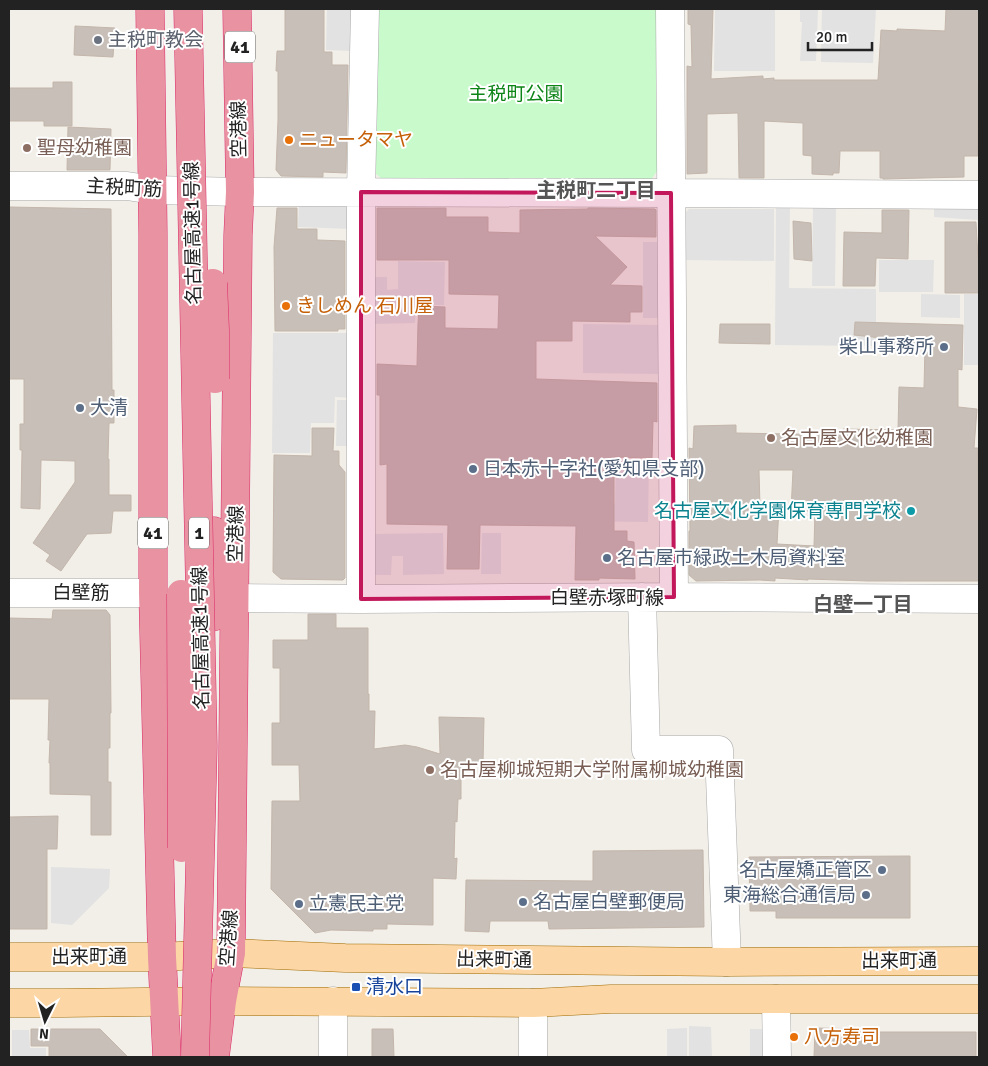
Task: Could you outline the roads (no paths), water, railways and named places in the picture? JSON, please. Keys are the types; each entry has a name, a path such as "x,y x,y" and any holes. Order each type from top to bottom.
{"highway":[{"name":"41","path":"150,9 153,190 153,593 162,957 167,1057"},
{"name":"名古屋高速1号線","path":"170,9 182,624 182,1057"},
{"name":"名古屋高速1号線","path":"188,9 203,746 195,1057"},
{"path":"201,9 215,330 214,531 210,730 203,746"},
{"name":"空港線","path":"215,1057 222,1001 231,953 240,192 237,9"},
{"name":"41","path":"238,84 243,9"}],"main road":[{"name":"出来町通","path":"9,957 162,957 231,953 345,958 727,962 979,960"},
{"name":"出来町通","path":"9,1003 222,1001 533,1003 611,999 979,999"}],"street":[{"path":"361,599 361,192 365,9"},
{"path":"670,9 674,597"},
{"name":"主税町筋","path":"9,186 127,186 153,190 240,192 671,192 979,195"},
{"name":"白壁筋","path":"9,592 153,593"},
{"path":"642,597 646,750 719,750 727,962"},
{"name":"白壁赤塚町線","path":"235,598 674,597 979,599"},
{"path":"776,999 777,1057"},
{"path":"333,1001 333,1057"},
{"path":"533,1003 533,1057"}],"place":[{"name":"主税町教会","path":"98,40"},
{"name":"ニュータマヤ","path":"289,140"},
{"name":"聖母幼稚園","path":"27,148"},
{"name":"きしめん 石川屋","path":"286,306"},
{"name":"柴山事務所","path":"944,347"},
{"name":"大清","path":"80,408"},
{"name":"名古屋文化幼稚園","path":"771,438"},
{"name":"日本赤十字社(愛知県支部)","path":"473,469"},
{"name":"名古屋文化学園保育専門学校","path":"911,511"},
{"name":"名古屋市緑政土木局資料室","path":"607,558"},
{"name":"名古屋柳城短期大学附属柳城幼稚園","path":"430,770"},
{"name":"名古屋矯正管区","path":"882,870"},
{"name":"東海総合通信局","path":"866,895"},
{"name":"名古屋白壁郵便局","path":"523,902"},
{"name":"立憲民主党","path":"299,904"},
{"name":"清水口","path":"356,987"},
{"name":"八方寿司","path":"794,1037"}],"district":[{"name":"主税町二丁目","path":"596,190"},
{"name":"白壁一丁目","path":"863,604"}],"park label":[{"name":"主税町公園","path":"516,94"}]}
